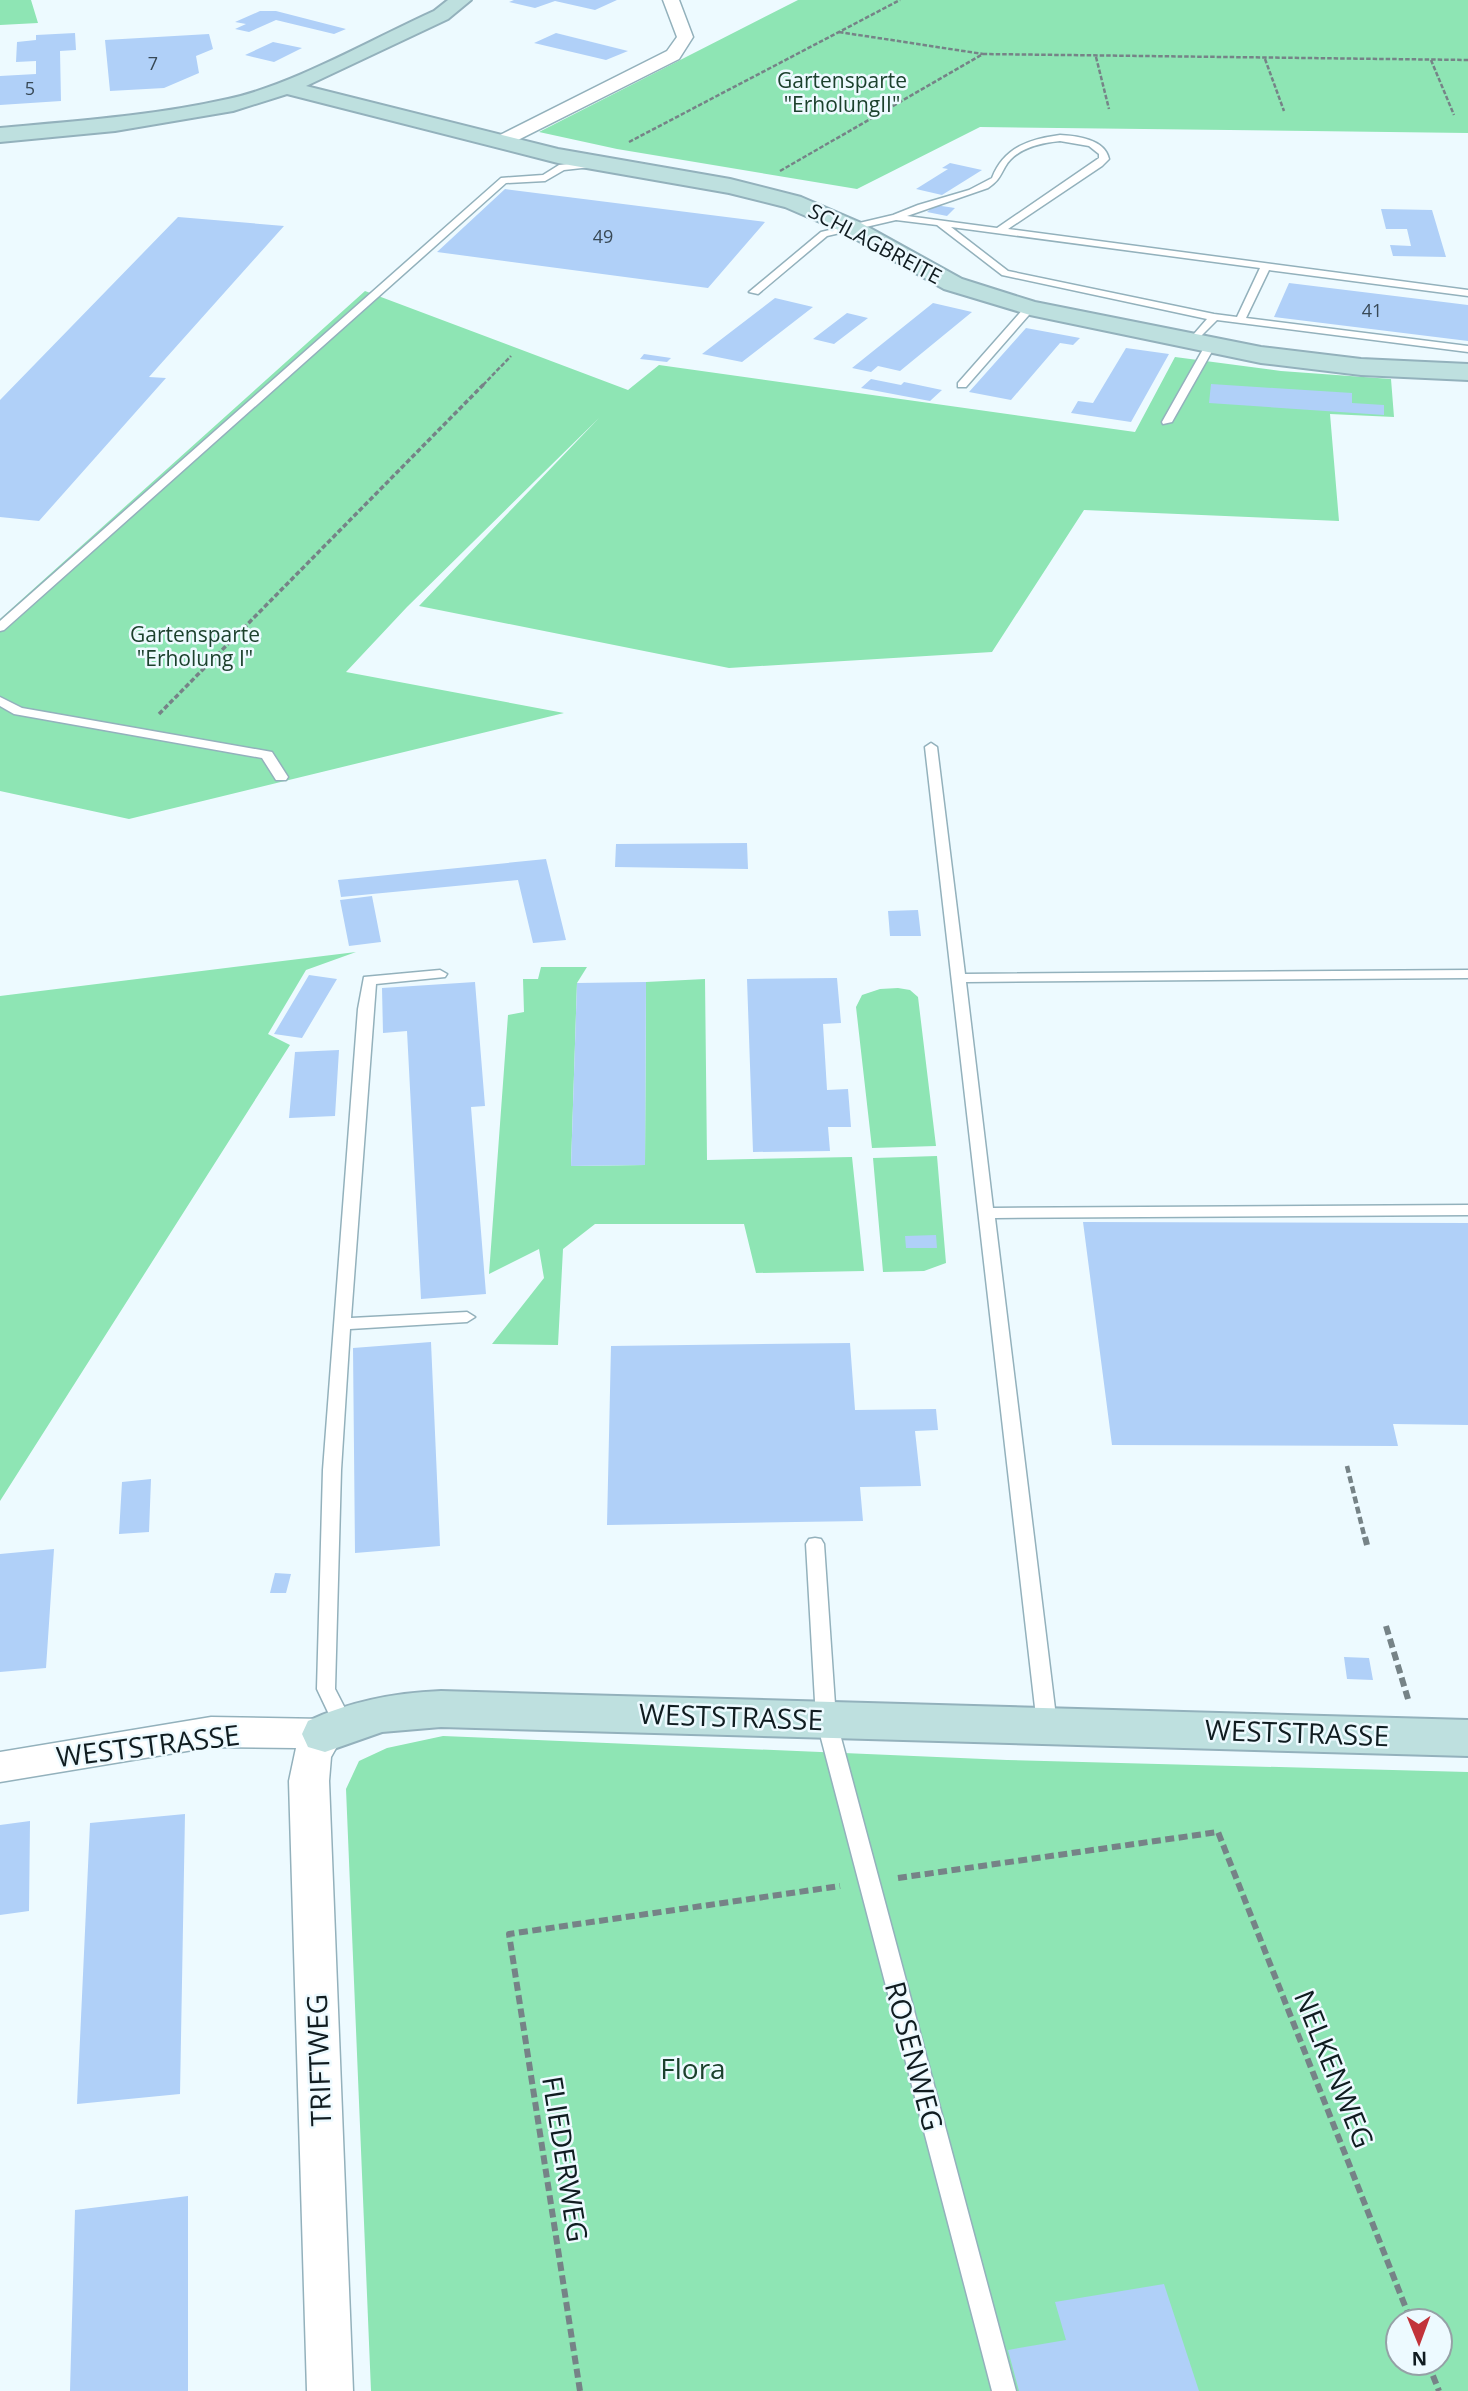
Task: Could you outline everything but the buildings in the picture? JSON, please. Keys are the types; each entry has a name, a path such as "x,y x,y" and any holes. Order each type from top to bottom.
{"street":[{"path":"0,135 182,115 236,104 286,87 441,15 461,0"},
{"path":"500,142 673,55 685,37 671,0"},
{"name":"SCHLAGBREITE","path":"286,87 597,164 770,195 806,206 850,227 953,284 1030,308 1201,344 1327,364 1468,372"},
{"name":"WESTSTRASSE","path":"0,1767 211,1732 334,1729 376,1714 429,1709 1468,1738"},
{"name":"TRIFTWEG","path":"330,2391 309,1781 312,1755 334,1729"}],"lane":[{"path":"754,292 824,234 896,217 915,206 979,192 996,179 997,168 1005,159 1031,142 1042,139 1083,142 1098,147 1103,153 1104,159 1098,164 998,231"},
{"path":"0,627 505,180 545,178 562,167 597,164"},
{"path":"896,217 1468,293"},
{"path":"941,224 1005,273 1214,317 1468,349"},
{"path":"1240,321 1266,265"},
{"path":"962,385 1030,308"},
{"path":"1167,422 1214,317"},
{"path":"0,701 18,712 267,755 281,777"},
{"path":"931,747 1046,1725"},
{"path":"334,1729 326,1689 332,1471 361,1048 369,979 440,974"},
{"path":"958,978 1468,974"},
{"path":"987,1213 1468,1210"},
{"path":"343,1324 467,1317"},
{"name":"ROSENWEG","path":"815,1544 826,1720 1004,2391"}],"path":[{"path":"629,142 900,0"},
{"path":"839,32 983,54 1468,60"},
{"path":"774,174 983,54"},
{"path":"1096,57 1109,108"},
{"path":"1265,58 1284,111"},
{"path":"1431,60 1454,115"},
{"path":"139,734 510,356"},
{"path":"1347,1466 1367,1545"},
{"path":"1387,1626 1417,1737"},
{"name":"NELKENWEG","path":"1218,1832 1405,2307"},
{"name":"FLIEDERWEG","path":"509,1934 580,2391"}],"green space":[{"path":"0,0 31,0 38,23 0,25"},
{"name":"Gartensparte \"ErholungII\"","path":"798,0 1468,0 1468,133 980,127 857,189 617,149 539,132"},
{"name":"Gartensparte \"Erholung I\"","path":"365,291 628,390 659,365 1135,432 1175,357 1281,371 1391,379 1394,417 1330,414 1339,521 1084,510 992,652 729,668 419,606 599,418 407,607 346,672 564,713 129,819 0,791 0,619"},
{"path":"356,952 306,970 268,1034 290,1045 0,1501 0,996"},
{"path":"541,967 587,967 577,983 571,1166 645,1165 646,982 705,979 707,1160 852,1157 864,1271 756,1273 744,1224 595,1224 563,1249 558,1345 492,1344 544,1278 539,1249 489,1274 508,1015 524,1012 523,979 538,979"},
{"path":"880,989 910,990 918,997 936,1146 872,1148 856,1007 862,995"},
{"path":"937,1156 946,1263 924,1271 883,1272 873,1158"},
{"name":"Flora","path":"443,1736 1007,1760 1468,1772 1468,2391 371,2391 346,1789 359,1761 387,1748"}]}
